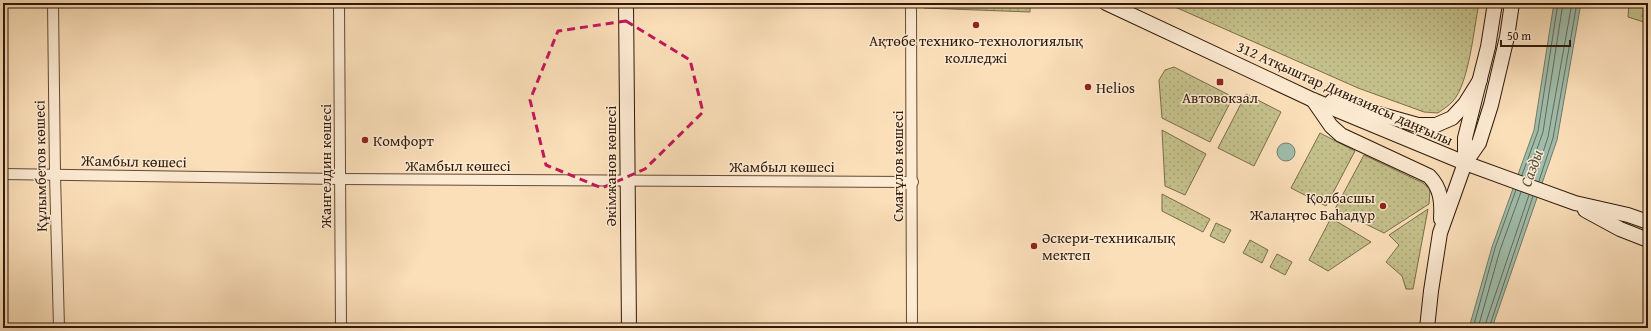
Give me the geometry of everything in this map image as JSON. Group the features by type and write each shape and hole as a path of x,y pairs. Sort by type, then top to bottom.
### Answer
{"main road":[{"name":"Әкімжанов көшесі","path":"626,3 629,328"},
{"name":"312 Атқыштар Дивизиясы даңғылы","path":"1106,3 1313,100 1465,164 1575,203 1628,215 1648,222"},
{"path":"1465,164 1465,138 1488,47 1495,3"},
{"path":"1440,233 1465,164 1479,143 1491,105 1507,37 1512,3"},
{"path":"1313,100 1332,101 1350,105 1418,125 1436,125 1452,118 1465,104 1480,80"},
{"path":"1313,100 1331,126 1341,135 1429,176 1435,182 1441,199 1440,233 1430,291 1427,328"},
{"name":"312 Атқыштар Дивизиясы даңғылы","path":"1575,203 1620,229 1648,240"}],"street":[{"name":"Құлымбетов көшесі","path":"54,3 55,175 59,328"},
{"name":"Жангелдин көшесі","path":"339,3 341,328"},
{"name":"Смағұлов көшесі","path":"911,3 912,328"},
{"name":"Жамбыл көшесі","path":"3,174 340,179 912,182"}],"highlighted area":[{"path":"626,21 690,60 703,112 645,169 602,188 546,165 530,100 558,31"}],"green space":[{"path":"924,3 1030,3 1030,12 924,8"},
{"path":"1166,3 1479,3 1467,69 1459,93 1448,106 1438,113 1424,112 1358,88"},
{"path":"1629,3 1648,3 1648,19 1644,22 1628,17"},
{"path":"1174,67 1233,97 1210,142 1162,118 1159,80 1165,70"},
{"path":"1246,94 1281,112 1254,166 1218,148"},
{"path":"1162,130 1206,154 1185,195 1165,186"},
{"path":"1320,133 1355,151 1326,206 1291,188"},
{"path":"1364,155 1423,183 1430,189 1429,204 1384,233 1335,209"},
{"path":"1162,194 1210,219 1203,232 1162,211"},
{"path":"1428,209 1413,289 1406,289 1402,276 1386,262 1399,245 1389,235"},
{"path":"1331,218 1371,242 1328,271 1309,260"},
{"path":"1216,223 1231,230 1224,243 1210,236"},
{"path":"1250,240 1268,250 1262,263 1243,253"},
{"path":"1277,254 1292,262 1285,275 1270,267"}],"water":[{"name":"Сазды","path":"1554,3 1581,3 1557,140 1492,328 1469,328 1492,247 1534,130"},
{"path":"1282,143 1290,143 1295,148 1293,159 1290,161 1282,161 1277,156 1277,148"}],"place":[{"name":"Ақтөбе технико-технологиялық колледжі","path":"976,25"},
{"name":"Автовокзал","path":"1220,82"},
{"name":"Helios","path":"1088,87"},
{"name":"Комфорт","path":"365,140"},
{"name":"Қолбасшы Жалаңтөс Баһадүр","path":"1383,206"},
{"name":"Әскери-техникалық мектеп","path":"1034,246"}]}
